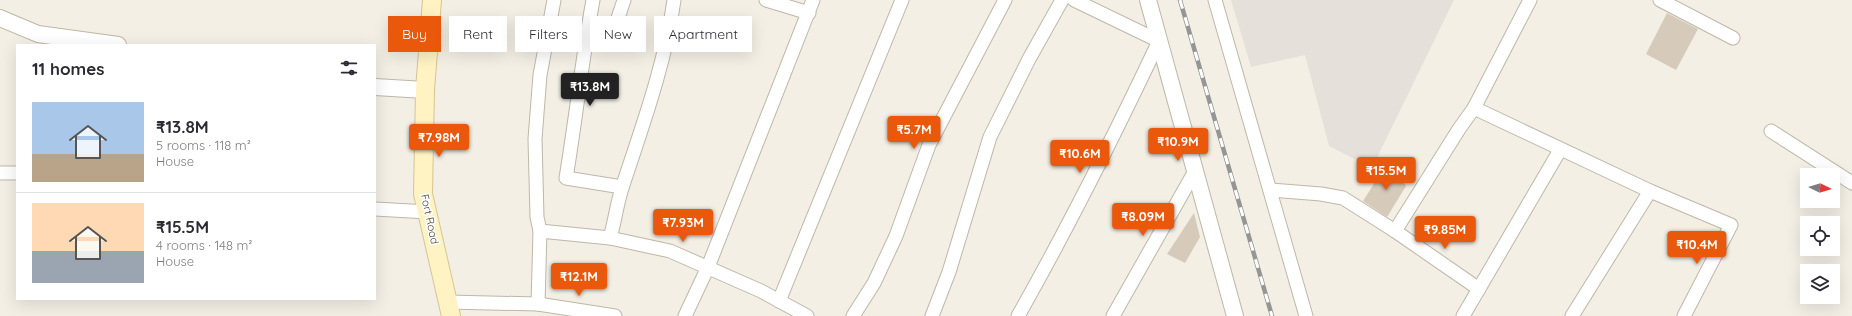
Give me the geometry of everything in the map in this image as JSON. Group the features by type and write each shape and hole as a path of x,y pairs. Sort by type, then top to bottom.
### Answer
{"main road":[{"name":"Fort Road","path":"432,0 425,90 423,194 450,309"}],"street":[{"path":"538,304 540,231 537,217 535,139 540,75 554,0"},
{"path":"593,0 585,42 575,126 566,178 622,187"},
{"path":"619,16 624,0"},
{"path":"610,238 622,187 649,109 670,28 674,0"},
{"path":"766,0 808,12"},
{"path":"685,316 708,267 813,0"},
{"path":"779,301 902,0"},
{"path":"853,316 874,283 896,236 929,145 1005,0"},
{"path":"932,316 949,272 990,137 1029,59 1062,0"},
{"path":"1074,0 1159,41"},
{"path":"1148,0 1235,316"},
{"path":"1215,0 1271,190 1306,316"},
{"path":"1395,231 1459,129 1474,108 1530,0"},
{"path":"1664,1 1733,38"},
{"path":"0,18 38,34 111,44"},
{"path":"1018,316 1053,254 1113,137 1159,41"},
{"path":"376,86 425,90"},
{"path":"1474,108 1560,150 1650,191 1732,225 1684,316"},
{"path":"1771,131 1852,183"},
{"path":"1463,316 1560,150"},
{"path":"1113,316 1195,171"},
{"path":"0,173 16,173"},
{"path":"1271,190 1321,194 1343,198 1395,231 1479,289"},
{"path":"1572,316 1650,191"},
{"path":"376,209 428,212"},
{"path":"540,231 610,238 670,251 708,267 807,316"},
{"path":"450,309 538,304 615,316"}],"shaded area":[{"path":"1231,0 1454,0 1372,168 1329,146 1305,55 1251,67"}],"building":[{"path":"1667,13 1698,29 1676,70 1646,54"},
{"path":"1388,162 1406,186 1387,217 1363,201"},
{"path":"1194,213 1200,237 1185,263 1167,254"}],"railway":[{"path":"1180,0 1272,316"}]}
